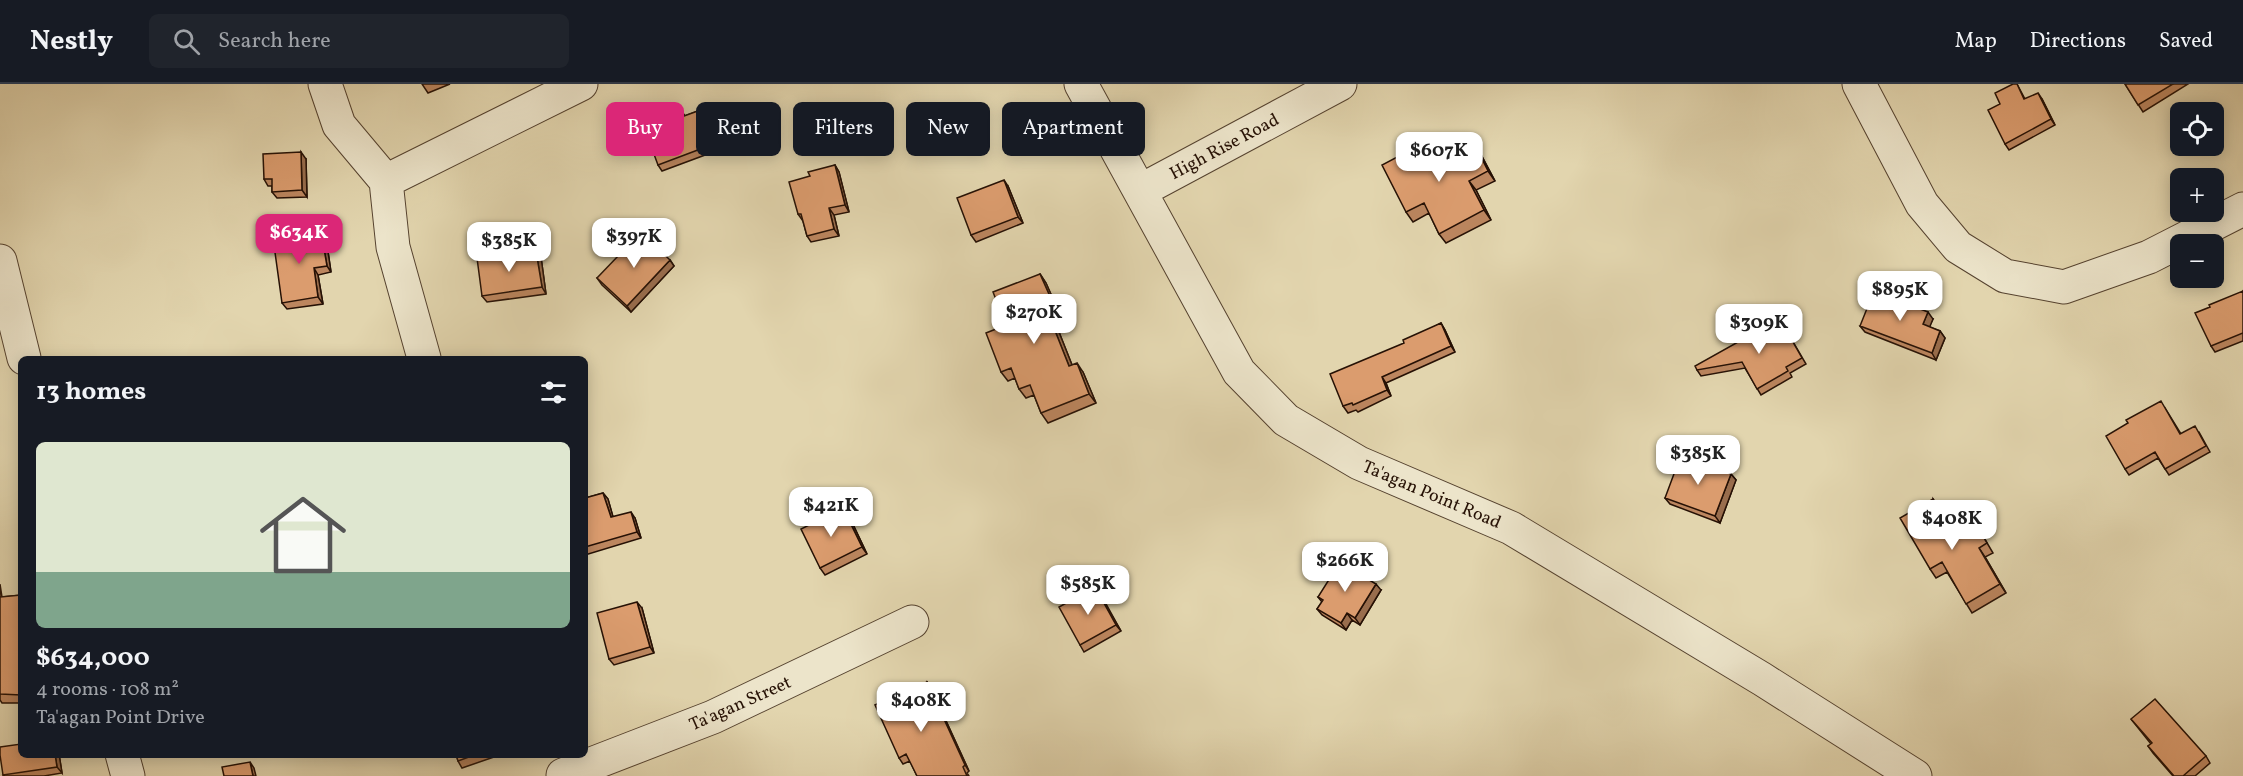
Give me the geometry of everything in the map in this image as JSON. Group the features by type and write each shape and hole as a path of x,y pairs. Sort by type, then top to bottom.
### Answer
{"street":[{"path":"325,84 339,125 386,181 393,247 423,356"},
{"path":"386,181 581,84"},
{"name":"Ta'agan Point Road","path":"1081,84 1239,372 1286,420 1359,463 1511,528 1762,679 1916,776"},
{"name":"High Rise Road","path":"1140,191 1340,84"},
{"path":"1859,84 1922,204 1958,248 2005,276 2064,286 2149,257 2243,209"},
{"path":"0,261 24,356"},
{"name":"Ta'agan Street","path":"561,769 713,717 912,622"},
{"path":"124,758 128,776"}],"building":[{"path":"2017,84 2024,99 2038,93 2051,119 2005,144 1988,110 2000,104 1995,93"},
{"path":"2125,84 2173,84 2138,105"},
{"path":"696,112 696,151 684,155 684,116"},
{"path":"1471,137 1488,171 1469,181 1484,210 1439,234 1424,203 1406,212 1382,165 1418,146 1426,161"},
{"path":"301,152 302,190 272,192 272,179 264,179 263,154"},
{"path":"655,156 682,156 658,165"},
{"path":"835,165 845,205 829,208 834,229 807,236 789,182 810,176 808,172"},
{"path":"1004,180 1018,217 971,235 957,198"},
{"path":"321,231 327,266 314,268 318,297 282,303 273,238"},
{"path":"641,232 670,260 627,306 597,278"},
{"path":"536,251 542,287 482,296 477,258"},
{"path":"1040,274 1056,310 1048,313 1069,366 1077,363 1089,394 1041,413 1030,385 1019,389 1011,368 1001,372 986,333 1006,325 993,292"},
{"path":"1874,291 1928,312 1923,324 1940,331 1932,353 1860,326"},
{"path":"2243,291 2243,333 2211,346 2195,313"},
{"path":"1441,323 1451,346 1382,377 1387,390 1353,405 1352,403 1343,406 1330,374 1404,343 1403,340"},
{"path":"1782,323 1802,358 1786,367 1788,371 1757,389 1742,362 1697,370 1695,366 1763,328 1766,332"},
{"path":"2161,401 2180,434 2195,426 2206,446 2165,469 2155,452 2125,469 2106,436 2128,423 2126,420"},
{"path":"1681,455 1731,474 1715,516 1665,498"},
{"path":"603,493 611,517 631,512 637,532 588,546 588,497"},
{"path":"1933,499 1954,536 1976,524 1987,543 1979,548 2000,584 1966,604 1942,562 1930,569 1900,518"},
{"path":"843,508 862,547 820,568 801,529"},
{"path":"1340,562 1376,584 1355,618 1347,613 1341,623 1317,609 1323,600 1318,597"},
{"path":"1095,587 1116,625 1080,645 1059,607"},
{"path":"18,595 18,695 0,694 0,597"},
{"path":"637,602 650,647 609,659 597,613"},
{"path":"927,682 965,765 963,767 967,776 917,776 906,754 899,758 875,705"},
{"path":"2155,699 2206,756 2183,776 2174,776 2148,746 2152,743 2131,719"},
{"path":"18,744 18,758 56,758 57,767 3,775 0,747"},
{"path":"250,762 253,776 224,776 222,767"}]}
